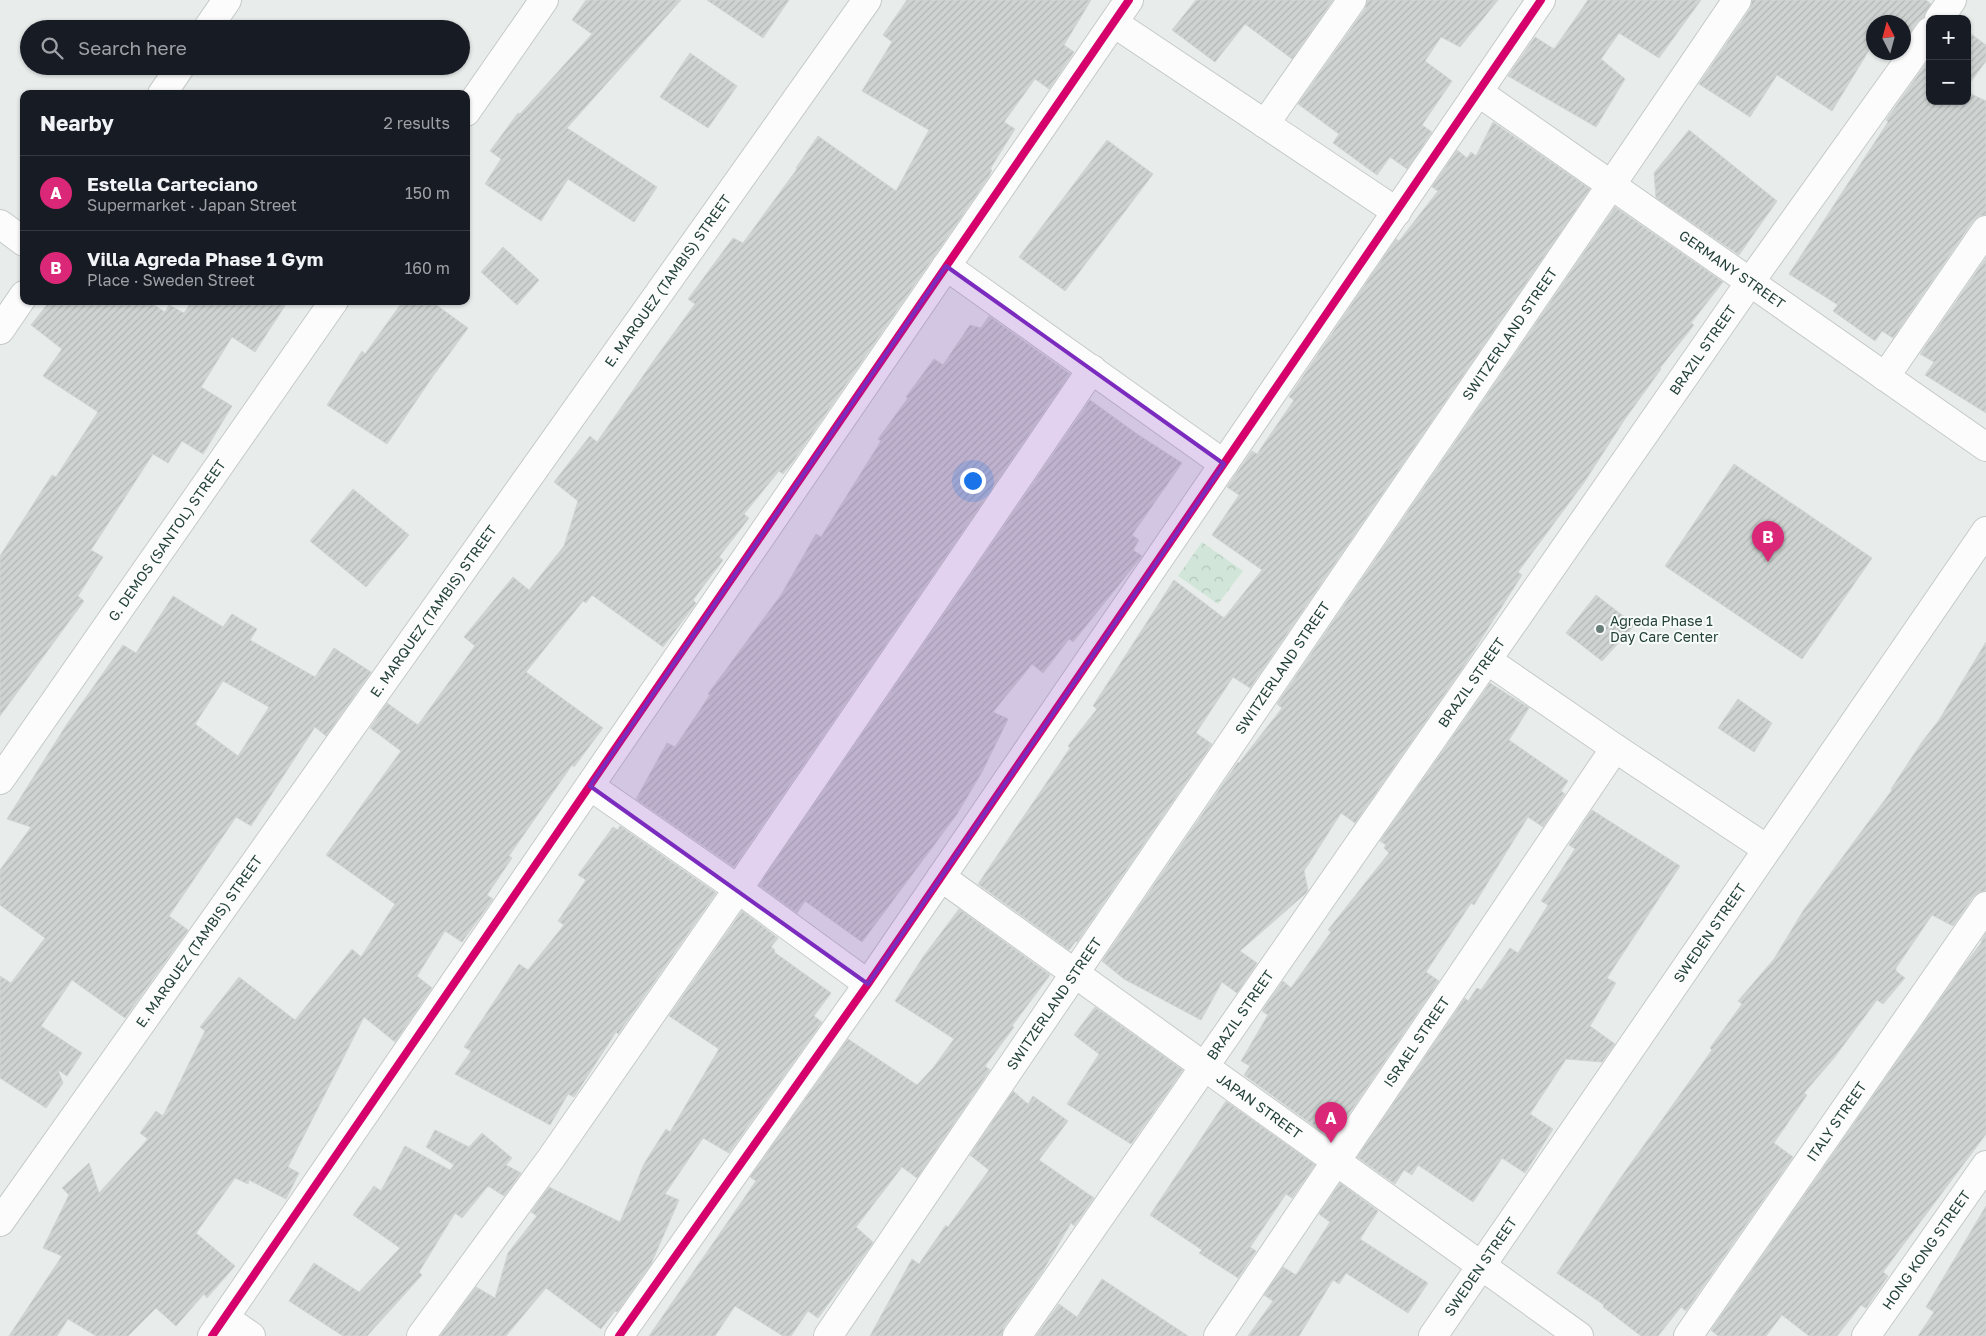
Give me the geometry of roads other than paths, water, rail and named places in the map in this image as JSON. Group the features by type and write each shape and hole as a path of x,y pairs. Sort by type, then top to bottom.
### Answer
{"street":[{"path":"213,20 227,0"},
{"path":"470,106 544,0"},
{"name":"E. MARQUEZ (TAMBIS) STREET","path":"0,1222 867,0"},
{"path":"251,1336 219,1327 1129,0"},
{"path":"1265,124 1352,0"},
{"path":"619,1336 868,984 1540,0"},
{"name":"SWITZERLAND STREET","path":"828,1336 1737,0"},
{"path":"1942,15 1952,0"},
{"path":"1114,23 1397,212"},
{"name":"BRAZIL STREET","path":"1017,1336 1750,282 1926,37"},
{"path":"165,90 175,75"},
{"name":"GERMANY STREET","path":"1478,92 1986,447"},
{"path":"0,224 20,239"},
{"path":"1885,377 1986,230"},
{"path":"946,266 1224,464"},
{"path":"0,330 20,301"},
{"name":"G. DEMOS (SANTOL) STREET","path":"0,780 331,305"},
{"path":"421,1336 552,1157 738,889 1092,369"},
{"name":"SWEDEN STREET","path":"1433,1336 1986,531"},
{"path":"1487,660 1614,748 1767,849"},
{"name":"ISRAEL STREET","path":"1218,1336 1614,748"},
{"path":"590,786 738,889 868,984"},
{"name":"JAPAN STREET","path":"941,877 1579,1336"},
{"name":"ITALY STREET","path":"1688,1336 1986,906"},
{"name":"HONG KONG STREET","path":"1866,1336 1986,1165"}],"place":[{"name":"Villa Agreda Phase 1 Gym","path":"1768,562"},
{"name":"Agreda Phase 1 Day Care Center","path":"1600,629"},
{"name":"Estella Carteciano","path":"1331,1143"}]}
